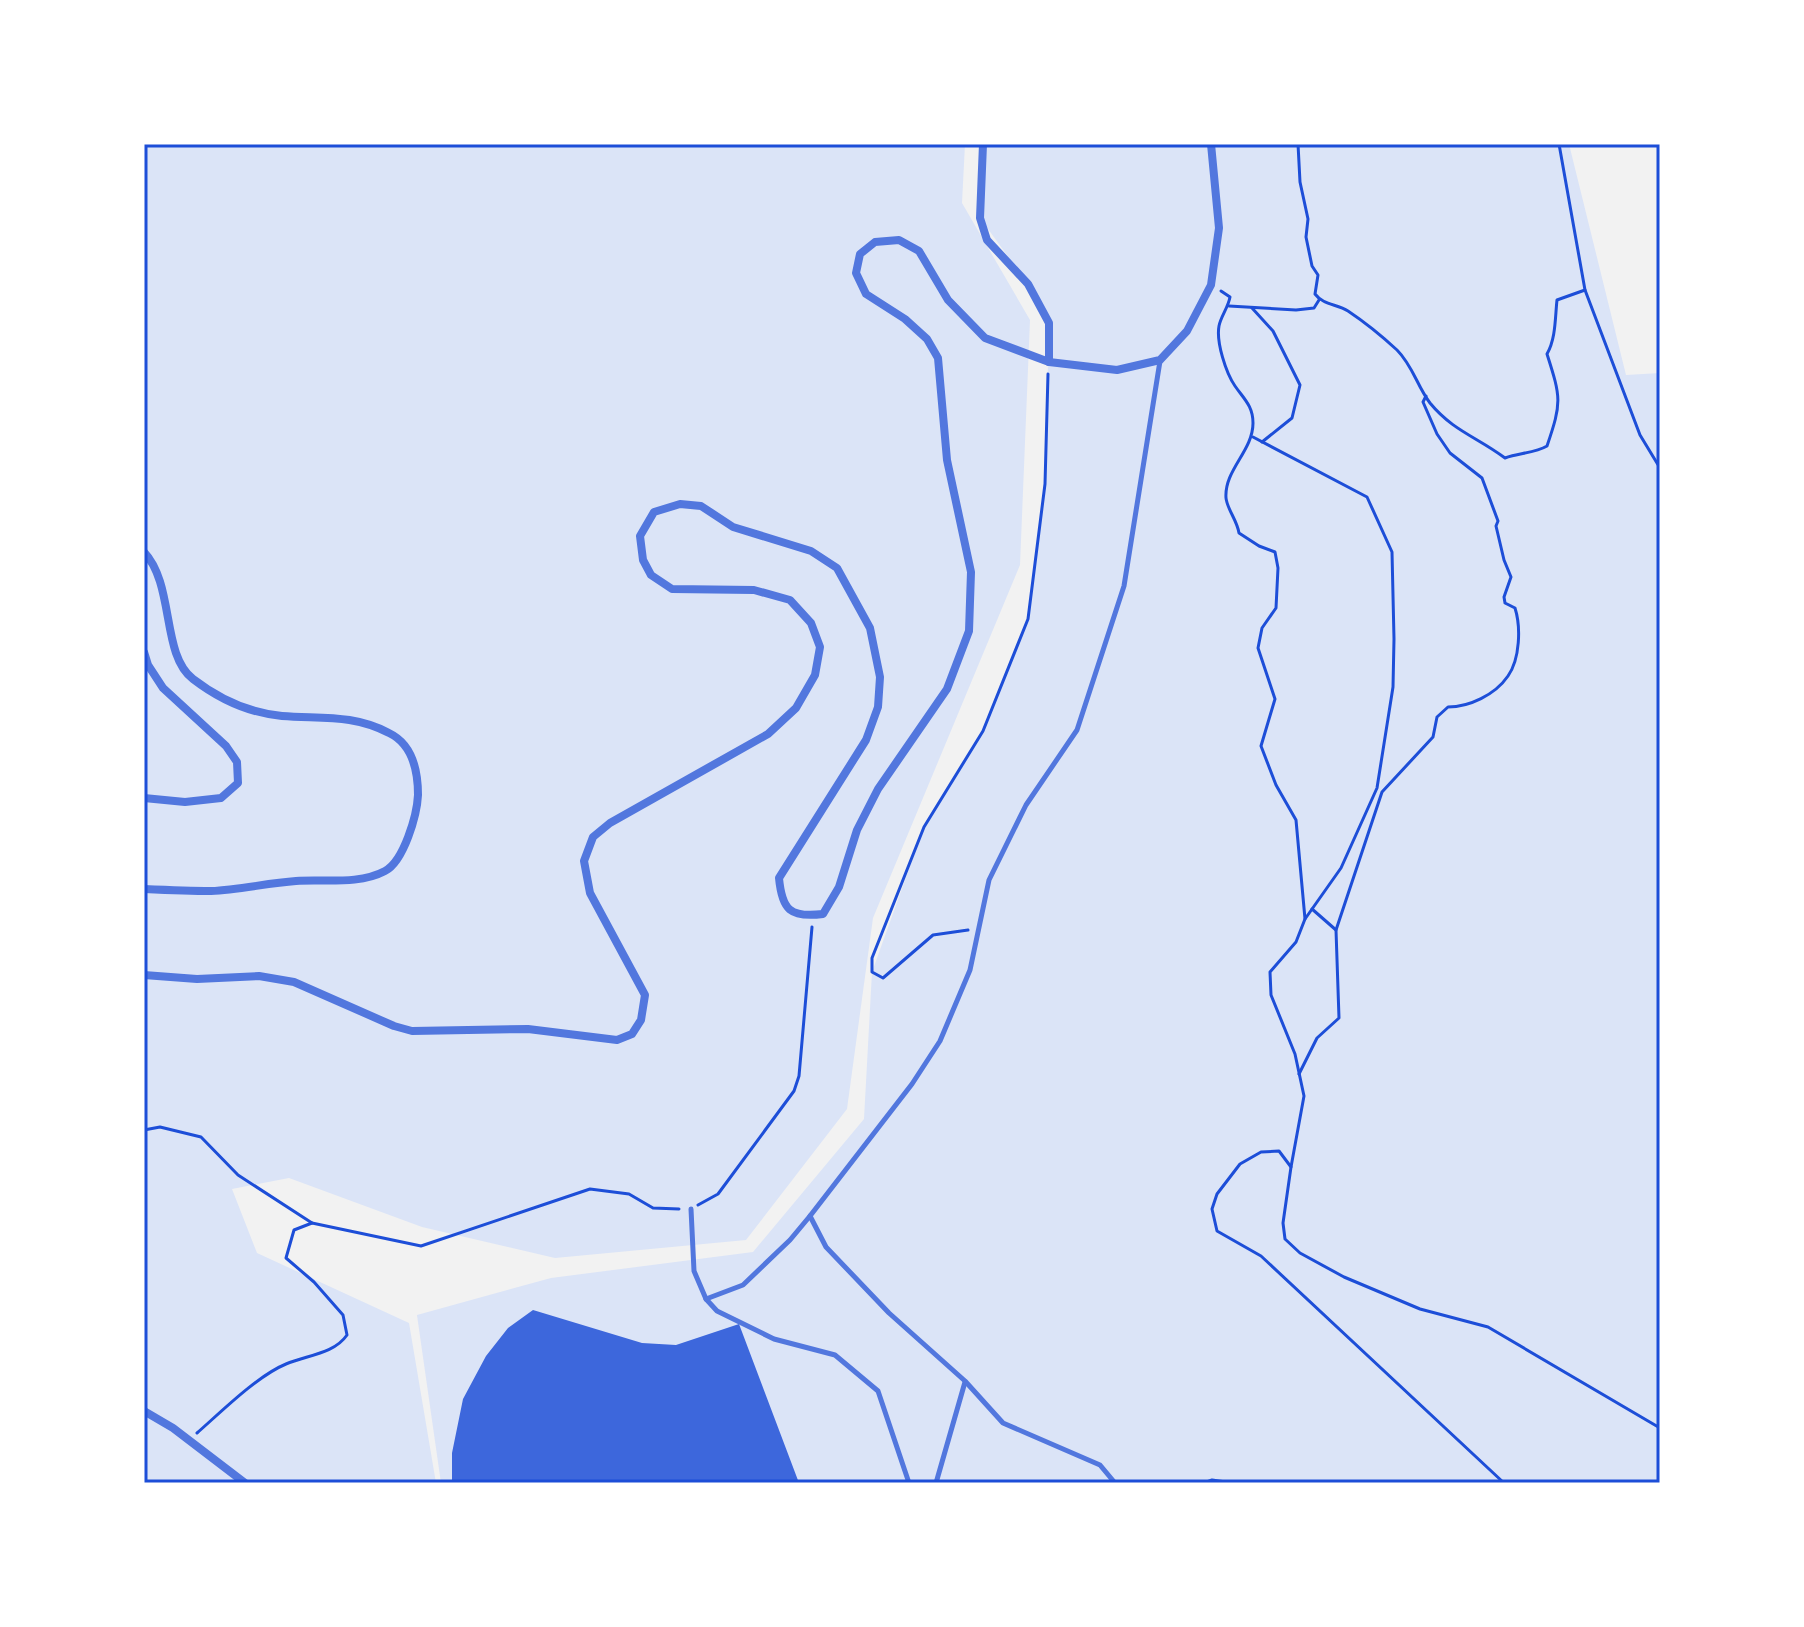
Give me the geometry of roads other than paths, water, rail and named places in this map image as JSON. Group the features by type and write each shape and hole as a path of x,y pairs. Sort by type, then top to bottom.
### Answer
{"street":[{"path":"983,144 980,218 987,240 1028,284 1049,323 1049,362"},
{"path":"144,975 197,979 259,976 294,982 412,1031 528,1029 617,1040 632,1034 641,1020 645,995 590,893 584,861 593,837 610,823 768,734 796,708 815,675 820,647 811,623 790,600 754,590 672,589 651,575 643,560 640,536 654,512 680,504 701,506 733,527 811,551 837,568 870,628 880,677 878,707 866,740 779,878 781,899 791,912 823,914 839,887 857,830 878,789 947,689 969,631 971,572 947,460 938,358 927,339 905,319 866,294 856,273 860,254 875,242 899,240 919,251 948,300 985,338 1049,362 1117,370 1160,360 1187,331 1211,285 1219,228 1211,144"},
{"path":"144,552 152,560 163,587 179,660 190,677 249,710 281,716 348,718 392,734 413,755 418,788 417,810 408,839 388,870 363,878 294,881 212,891 144,889"},
{"path":"144,652 148,665 163,688 226,746 237,762 238,783 221,798 185,802 144,798"},
{"path":"144,1411 189,1440 245,1483"}],"lane":[{"path":"706,1299 743,1285 790,1240 912,1084 940,1041 970,970 989,880 1026,805 1077,730 1124,586 1160,360"},
{"path":"691,1209 694,1271 706,1299 717,1311 774,1339 835,1355 878,1391 909,1483"},
{"path":"810,1216 826,1247 889,1313 965,1381 1003,1423 1100,1465 1115,1483"},
{"path":"936,1483 965,1381"}]}
